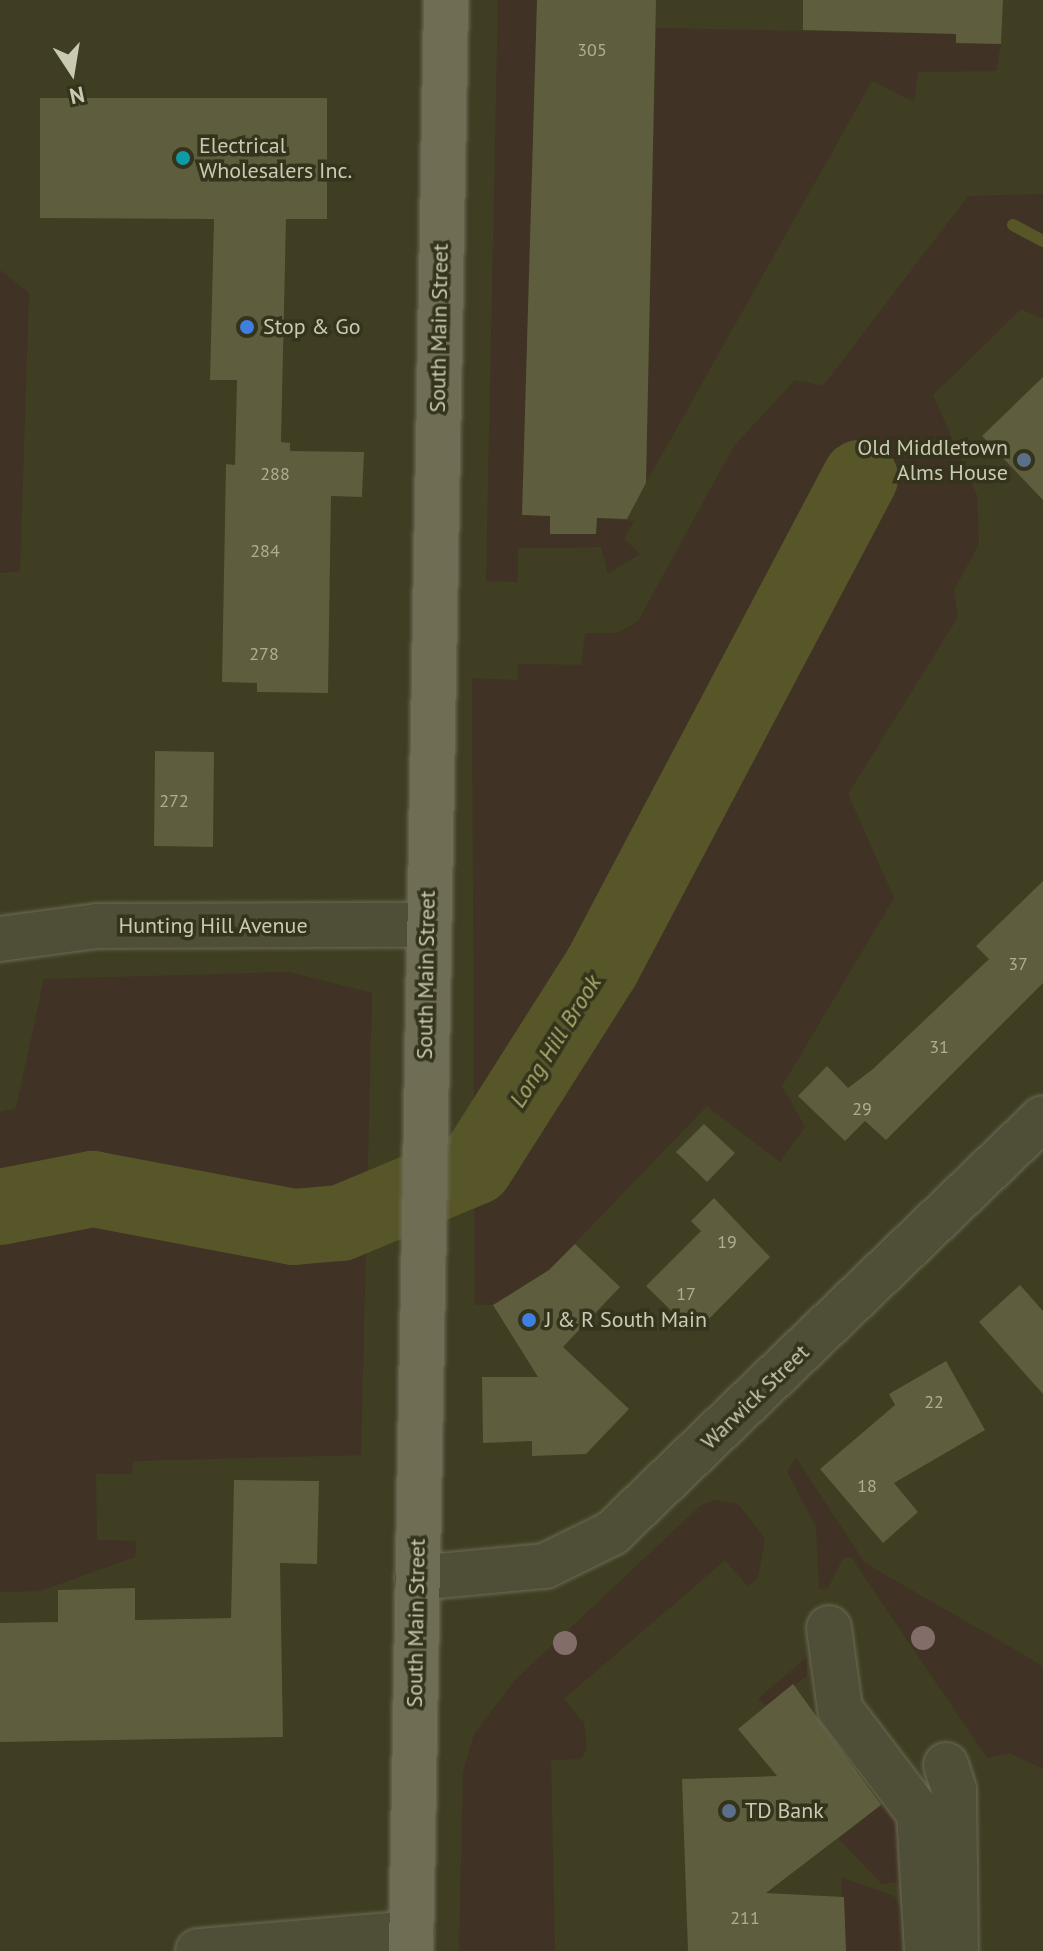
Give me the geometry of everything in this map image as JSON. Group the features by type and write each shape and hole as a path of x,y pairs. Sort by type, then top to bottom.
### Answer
{"main road":[{"name":"South Main Street","path":"411,1942 419,1360 446,0"}],"street":[{"name":"Hunting Hill Avenue","path":"0,939 97,926 427,925"},
{"name":"Warwick Street","path":"417,1578 545,1566 612,1533 1043,1118"},
{"path":"829,1628 840,1709 919,1813 927,1951"},
{"path":"946,1765 954,1790 956,1951"},
{"path":"198,1951 411,1942"}],"shaded area":[{"path":"498,0 537,0 522,515 550,516 550,534 596,534 597,518 634,521 624,539 640,554 608,574 601,547 518,548 518,582 486,581"},
{"path":"656,28 956,34 956,43 1001,44 996,71 918,72 914,102 872,81 646,483"},
{"path":"1043,194 1043,319 1021,309 933,395 977,495 979,544 954,590 958,617 848,794 894,898 782,1086 805,1127 780,1162 707,1106 549,1270 493,1305 475,1305 472,678 517,680 518,664 581,665 585,633 617,633 638,621 734,446 795,380 823,386 968,196"},
{"path":"0,270 29,293 20,571 0,573"},
{"path":"289,972 372,993 361,1455 133,1461 132,1474 96,1474 97,1540 136,1541 135,1557 40,1591 0,1592 0,1112 16,1108 44,979"},
{"path":"796,1458 865,1563 1043,1666 1043,1769 1010,1753 987,1758 851,1557 843,1558 828,1588 819,1589 816,1527 787,1471"},
{"path":"715,1500 738,1504 765,1538 758,1578 747,1586 725,1560 564,1699 584,1723 587,1750 580,1759 551,1760 555,1951 459,1951 463,1772 474,1734 515,1680 700,1506"},
{"path":"807,1657 807,1676 765,1706 758,1699"},
{"path":"888,1799 899,1813 909,1881 882,1884 839,1839"},
{"path":"841,1877 894,1896 902,1910 902,1951 846,1951"}],"building":[{"path":"537,0 656,0 646,483 627,519 597,518 596,534 550,534 550,516 522,515"},
{"path":"803,0 1003,0 1001,44 956,43 956,34 803,30"},
{"path":"40,98 327,98 327,219 286,219 281,442 290,443 290,451 364,452 362,497 331,496 328,693 257,692 257,683 222,682 226,464 235,465 237,380 210,380 214,219 40,218"},
{"name":"Old Middletown Alms House","path":"1043,377 1043,500 982,436"},
{"path":"155,751 214,752 213,847 154,846"},
{"path":"1043,881 1043,983 886,1140 865,1121 845,1141 798,1096 827,1066 848,1088 873,1069 989,959 976,946"},
{"path":"704,1124 735,1153 707,1182 676,1152"},
{"path":"714,1198 770,1257 703,1325 696,1317 687,1326 646,1286 701,1231 691,1221"},
{"path":"575,1244 620,1287 563,1347 629,1409 586,1454 532,1456 532,1441 483,1443 482,1377 538,1377 493,1305 549,1270"},
{"path":"1020,1285 1043,1311 1043,1394 979,1322"},
{"path":"946,1361 985,1430 894,1483 918,1512 883,1543 820,1469 895,1405 889,1394"},
{"path":"234,1480 319,1481 317,1564 280,1563 283,1737 0,1742 0,1623 58,1622 58,1590 135,1588 135,1620 231,1618"},
{"path":"793,1684 881,1805 766,1893 844,1897 846,1951 688,1951 682,1779 777,1776 738,1729"}],"waterway":[{"path":"1013,225 1043,241"},
{"name":"Long Hill Brook","path":"0,1207 93,1189 294,1227 341,1223 475,1167 603,965 860,478"}],"place":[{"name":"Electrical Wholesalers Inc.","path":"183,158"},
{"name":"Stop & Go","path":"247,327"},
{"name":"Old Middletown Alms House","path":"1024,460"},
{"name":"J & R South Main","path":"529,1320"},
{"name":"TD Bank","path":"729,1811"}]}
